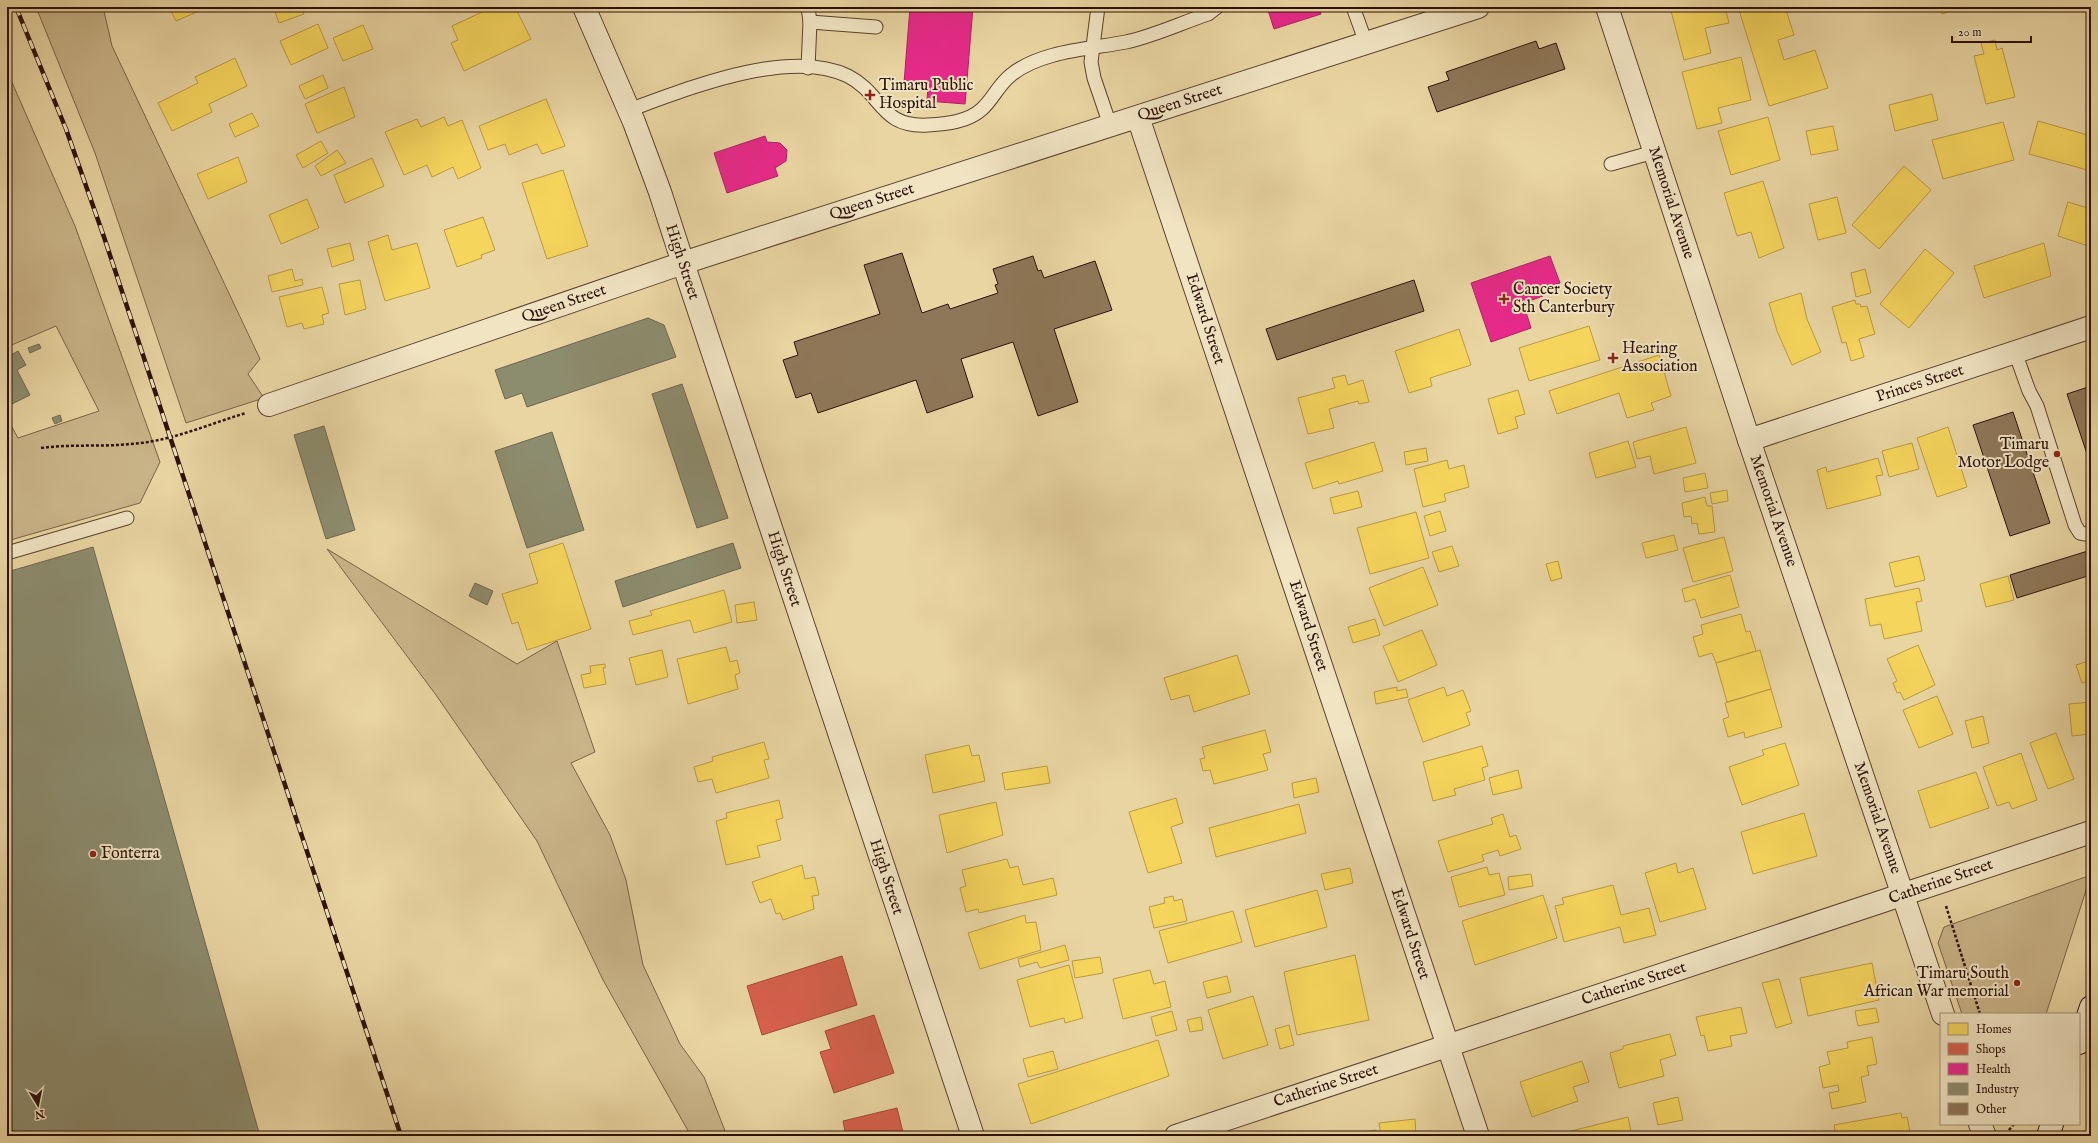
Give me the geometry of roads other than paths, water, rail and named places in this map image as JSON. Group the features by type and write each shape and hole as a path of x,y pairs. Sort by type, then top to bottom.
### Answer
{"street":[{"name":"High Street","path":"584,7 629,110 660,192 682,263 973,1136"},
{"name":"Queen Street","path":"269,405 682,263 1478,7"},
{"name":"Memorial Avenue","path":"1607,7 1749,440 1943,1013"},
{"name":"Edward Street","path":"1138,116 1478,1136"},
{"name":"Princes Street","path":"1749,440 2091,327"},
{"name":"Catherine Street","path":"1176,1136 2091,832"},
{"path":"2080,1040 2091,1007"},
{"path":"1980,1125 1985,1136"},
{"path":"2048,1136 2052,1125"}],"lane":[{"path":"808,7 810,22 808,68"},
{"path":"1098,7 1091,62 1094,78 1110,126"},
{"path":"629,110 703,84 757,70 808,68 824,69 848,76 867,89 890,117 900,122 926,126 952,123 971,117 982,109 1011,74 1036,61 1092,47 1127,41 1208,14 1217,7"},
{"path":"1353,7 1366,43"},
{"path":"810,22 876,27"},
{"path":"1611,164 1654,152"},
{"path":"2015,352 2029,392 2037,406 2075,525 2080,533 2091,534"},
{"path":"7,553 127,518"}],"railway":[{"path":"16,7 66,129 104,237 401,1136"}],"place":[{"name":"Timaru Public Hospital","path":"870,95"},
{"name":"Cancer Society Sth Canterbury","path":"1504,299"},
{"name":"Hearing Association","path":"1613,358"},
{"name":"Timaru Motor Lodge","path":"2057,454"},
{"name":"Fonterra","path":"93,854"},
{"name":"Timaru South African War memorial","path":"2017,983"}]}
